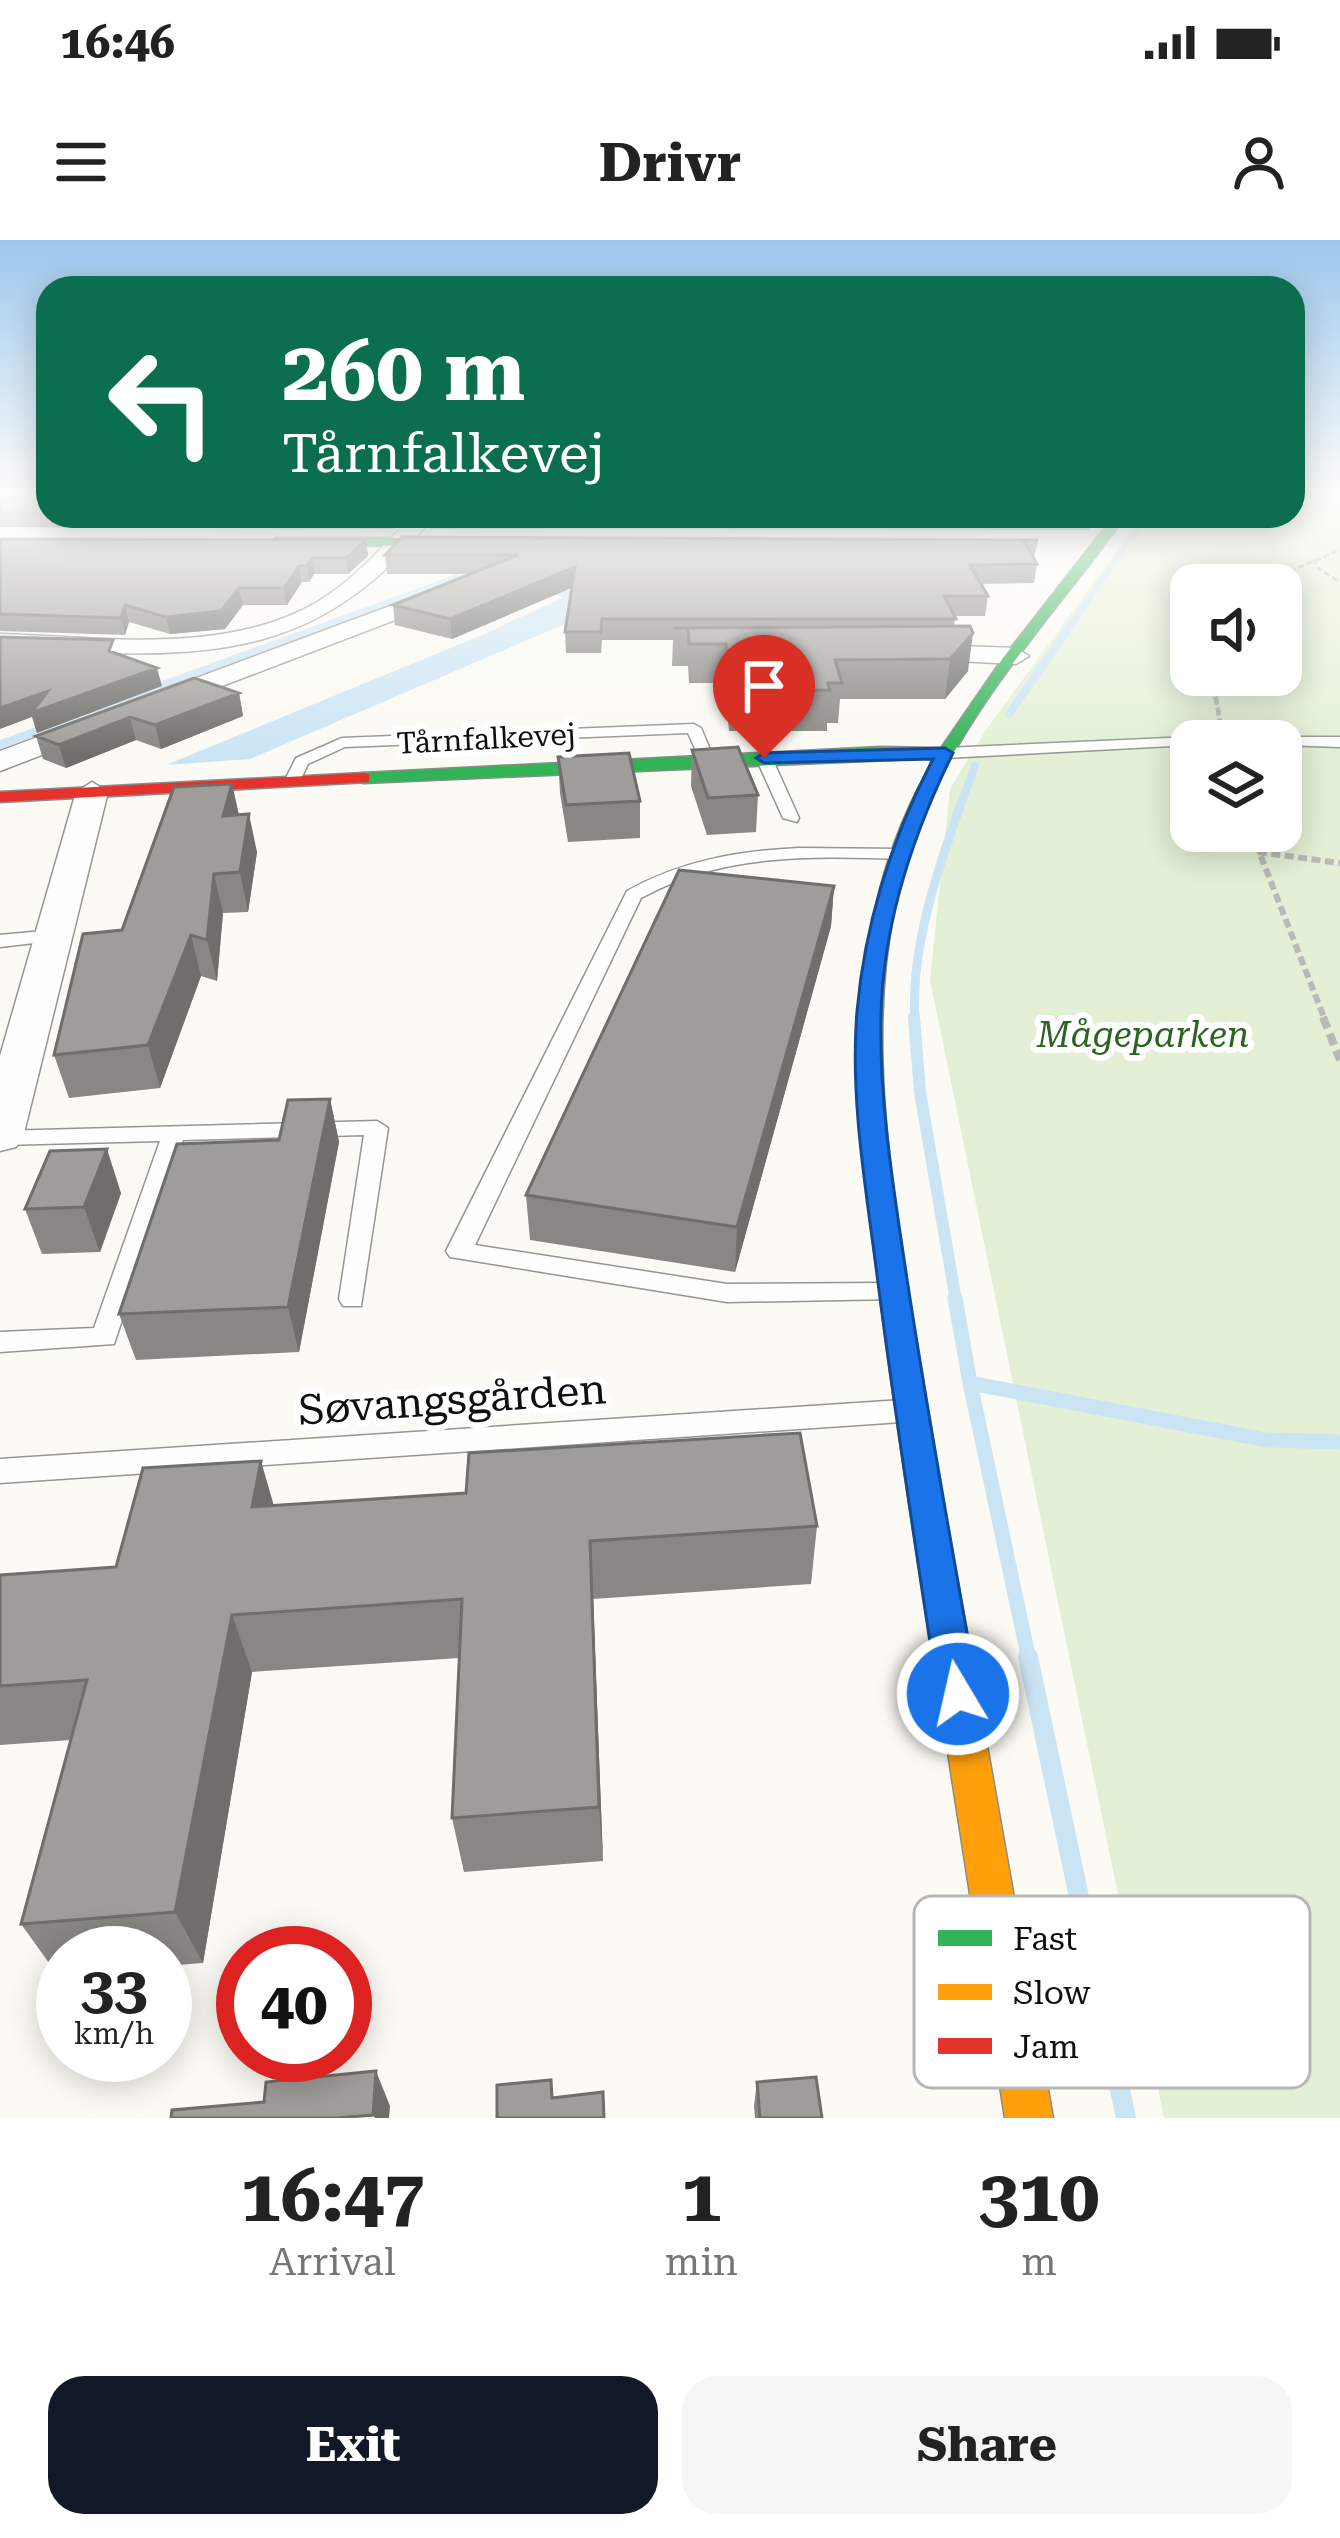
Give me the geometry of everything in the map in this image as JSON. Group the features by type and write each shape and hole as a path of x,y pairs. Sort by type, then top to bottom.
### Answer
{"street":[{"path":"0,642 176,641 259,633 321,610 354,582"},
{"path":"992,1896 910,1411 872,1132 869,1012 883,913 911,819 945,753 1071,582"},
{"path":"0,762 433,597"},
{"path":"871,652 1016,656"},
{"name":"Tårnfalkevej","path":"0,797 945,753"},
{"path":"0,1134 12,1048 53,936 92,792"},
{"path":"1024,2088 1029,2118"}],"lane":[{"path":"1302,741 1340,742"},
{"name":"Tårnfalkevej","path":"945,753 1170,742"},
{"path":"764,758 791,818"},
{"path":"894,1292 727,1292 459,1251 633,895 674,874 728,861 844,852 901,854"},
{"path":"0,941 53,936"},
{"path":"0,1134 172,1136 377,1128 352,1299"},
{"path":"0,1342 104,1337 172,1136"},
{"name":"Søvangsgården","path":"0,1471 910,1411"}],"path":[{"path":"1340,863 1258,852 1340,1060"}],"green space":[{"name":"Mågeparken","path":"1094,582 1170,582 1170,696 1302,696 1302,582 1340,582 1340,2118 1164,2118 1158,2088 1310,2088 1310,1896 1118,1896 930,980 950,789 986,730"}],"water":[{"path":"436,582 457,582 0,749 0,740"},
{"path":"502,582 537,582 579,591 595,611 250,759 166,765 482,635 564,597"}],"building":[{"path":"0,582 288,582 284,588 239,588 221,611 166,617 125,605 121,618 0,614"},
{"path":"451,582 540,582 450,619 393,605"},
{"path":"573,582 980,582 988,596 944,596 956,619 602,619 601,632 565,632"},
{"path":"970,626 973,633 950,659 835,660 842,683 828,683 830,690 730,691 726,644 689,644 688,628 673,628"},
{"path":"0,637 113,640 109,651 157,668 31,713 48,691 0,708"},
{"path":"194,678 239,693 155,725 130,717 59,745 36,736"},
{"path":"738,747 758,795 708,798 692,750"},
{"path":"629,753 640,801 566,805 558,757"},
{"path":"232,784 223,816 249,814 240,872 214,874 207,940 191,935 148,1045 54,1055 83,934 122,930 174,787"},
{"path":"679,870 834,886 737,1227 526,1195"},
{"path":"330,1099 288,1307 119,1314 177,1144 279,1140 288,1100"},
{"path":"107,1149 84,1207 25,1209 50,1151"},
{"path":"800,1433 817,1526 590,1541 599,1807 452,1818 462,1599 232,1615 175,1912 21,1924 87,1680 0,1686 0,1575 116,1567 143,1468 261,1461 252,1507 466,1493 469,1453"},
{"path":"372,2071 376,2071 373,2115 171,2118 172,2110 264,2102 266,2082 372,2082"},
{"path":"816,2077 822,2118 760,2118 757,2082"},
{"path":"551,2080 552,2098 603,2092 604,2118 497,2118 497,2085"}],"waterway":[{"path":"1068,629 1101,582"},
{"path":"1009,714 1070,626"},
{"path":"962,801 975,766"},
{"path":"915,1020 922,936 962,801"},
{"path":"914,1017 920,1092 956,1301"},
{"path":"955,1298 970,1383"},
{"path":"970,1383 1267,1440 1340,1442"},
{"path":"970,1383 1029,1660"},
{"path":"1028,1657 1079,1896"},
{"path":"1120,2088 1126,2118"}],"traffic: fast":[{"path":"950,1644 878,1172 872,1112 871,991 892,873 913,816 955,738 1070,582"},
{"path":"363,778 880,752 945,753"}],"traffic: slow":[{"path":"950,1644 992,1896"},
{"path":"1024,2088 1029,2118"}],"traffic: jam":[{"path":"0,797 363,778"}],"route":[{"path":"764,758 945,753 911,819 883,913 869,1012 872,1132 910,1411 958,1694"}]}
